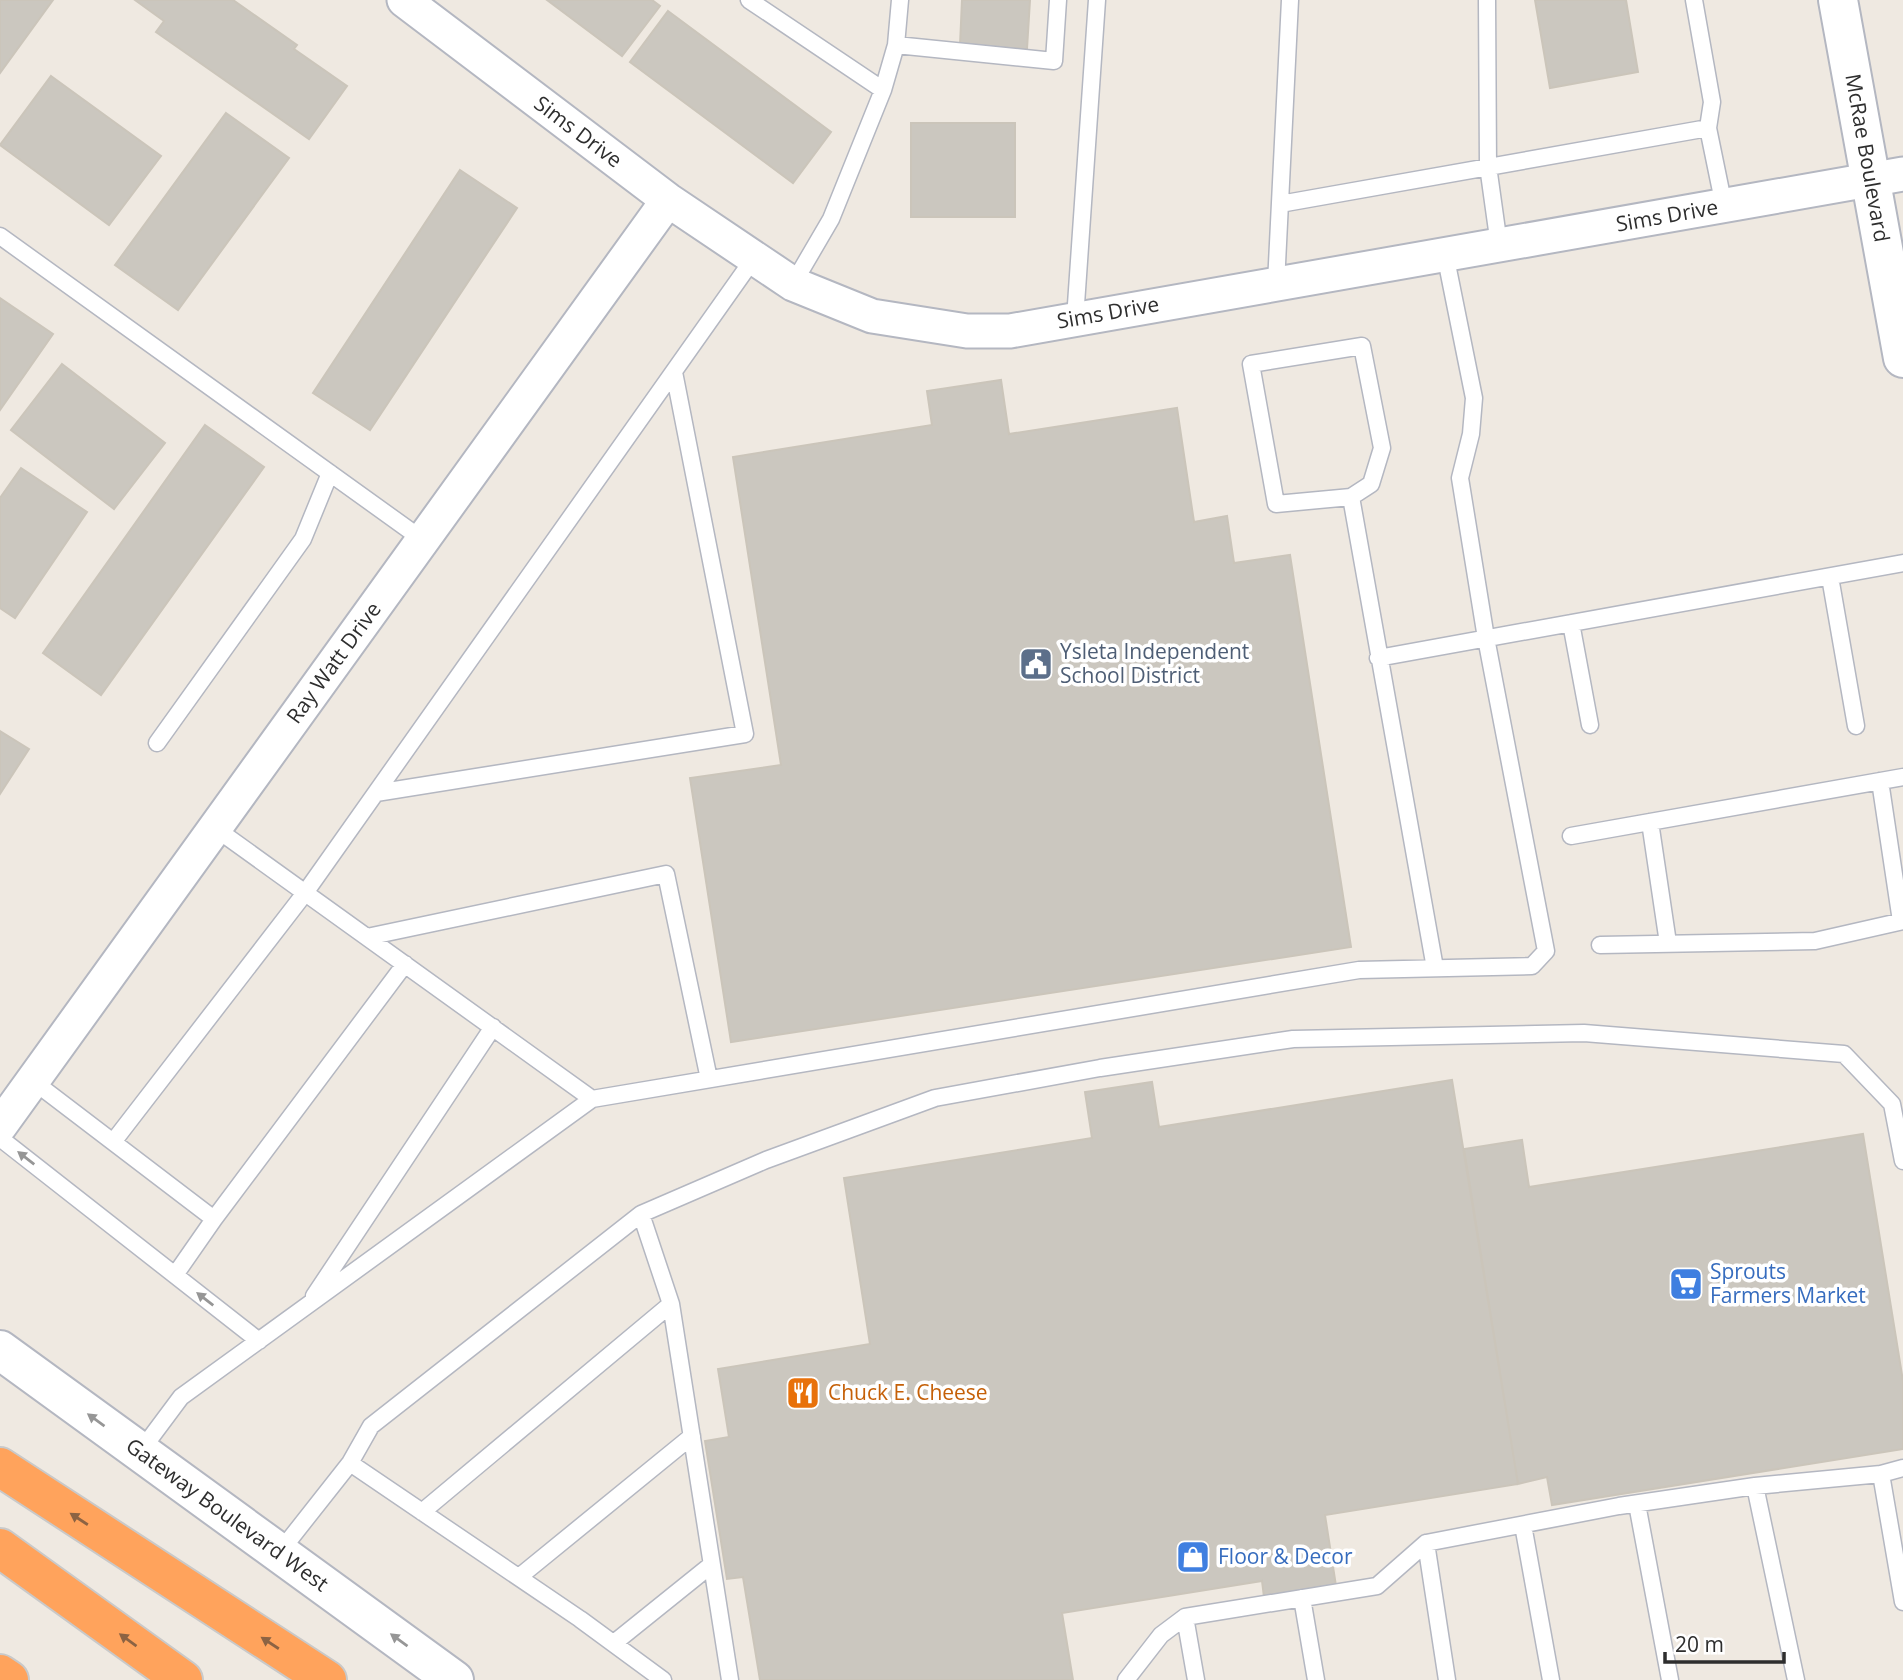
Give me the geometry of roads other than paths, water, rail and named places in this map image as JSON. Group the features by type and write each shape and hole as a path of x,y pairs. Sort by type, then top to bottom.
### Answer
{"highway":[{"path":"0,1467 327,1680"},
{"path":"0,1548 183,1680"},
{"path":"0,1674 9,1680"}],"main road":[{"name":"McRae Boulevard","path":"1838,0 1887,177 1903,358"},
{"name":"Gateway Boulevard West","path":"0,1350 454,1680"}],"street":[{"name":"Sims Drive","path":"404,0 668,200 793,284 872,316 925,326 967,331 1010,331 1887,177"},
{"name":"Ray Watt Drive","path":"0,1126 668,200"}],"lane":[{"path":"750,0 883,90"},
{"path":"793,284 831,219 883,90 896,45 900,0"},
{"path":"896,45 1055,61 1058,0"},
{"path":"1075,319 1097,0"},
{"path":"1276,284 1290,0"},
{"path":"1487,0 1488,166 1499,245"},
{"path":"1694,0 1713,102 1708,128 1724,205"},
{"path":"1280,204 1708,128"},
{"path":"0,236 423,540"},
{"path":"140,1452 181,1397 592,1099 1359,970 1532,966 1546,951 1486,638 1460,478 1471,435 1475,398 1445,254"},
{"path":"113,1142 306,893 754,258"},
{"path":"1362,346 1382,448 1371,484 1351,497 1276,504 1251,364 1362,346"},
{"path":"376,793 745,733 674,372"},
{"path":"157,743 303,539 330,473"},
{"path":"1351,497 1435,968"},
{"path":"1378,658 1903,563"},
{"path":"1830,577 1856,726"},
{"path":"1571,623 1590,725"},
{"path":"1571,836 1903,777"},
{"path":"1600,945 1815,941 1902,921 1880,781"},
{"path":"1650,821 1668,943"},
{"path":"215,828 592,1099"},
{"path":"366,937 666,874 709,1079"},
{"path":"175,1275 405,964"},
{"path":"308,1305 493,1027"},
{"path":"279,1553 349,1463 371,1426 641,1214 766,1160 935,1098 1100,1068 1293,1039 1584,1033 1844,1054 1892,1104 1903,1161"},
{"path":"33,1081 214,1219"},
{"path":"0,1138 258,1341"},
{"path":"641,1214 671,1304 730,1680"},
{"path":"422,1512 671,1304"},
{"path":"519,1577 692,1436"},
{"path":"349,1463 519,1577 663,1680"},
{"path":"1126,1680 1161,1635 1185,1617 1377,1586 1426,1543 1637,1504 1755,1486 1881,1474 1903,1468"},
{"path":"1881,1474 1903,1602"},
{"path":"1755,1486 1796,1680"},
{"path":"1637,1504 1670,1680"},
{"path":"1523,1525 1551,1680"},
{"path":"1426,1543 1447,1680"},
{"path":"614,1643 711,1565"},
{"path":"1301,1598 1316,1680"},
{"path":"1185,1617 1196,1680"}],"place":[{"name":"Ysleta Independent School District","path":"1036,664"},
{"name":"Sprouts Farmers Market","path":"1686,1284"},
{"name":"Chuck E. Cheese","path":"803,1393"},
{"name":"Floor & Decor","path":"1193,1557"}]}
